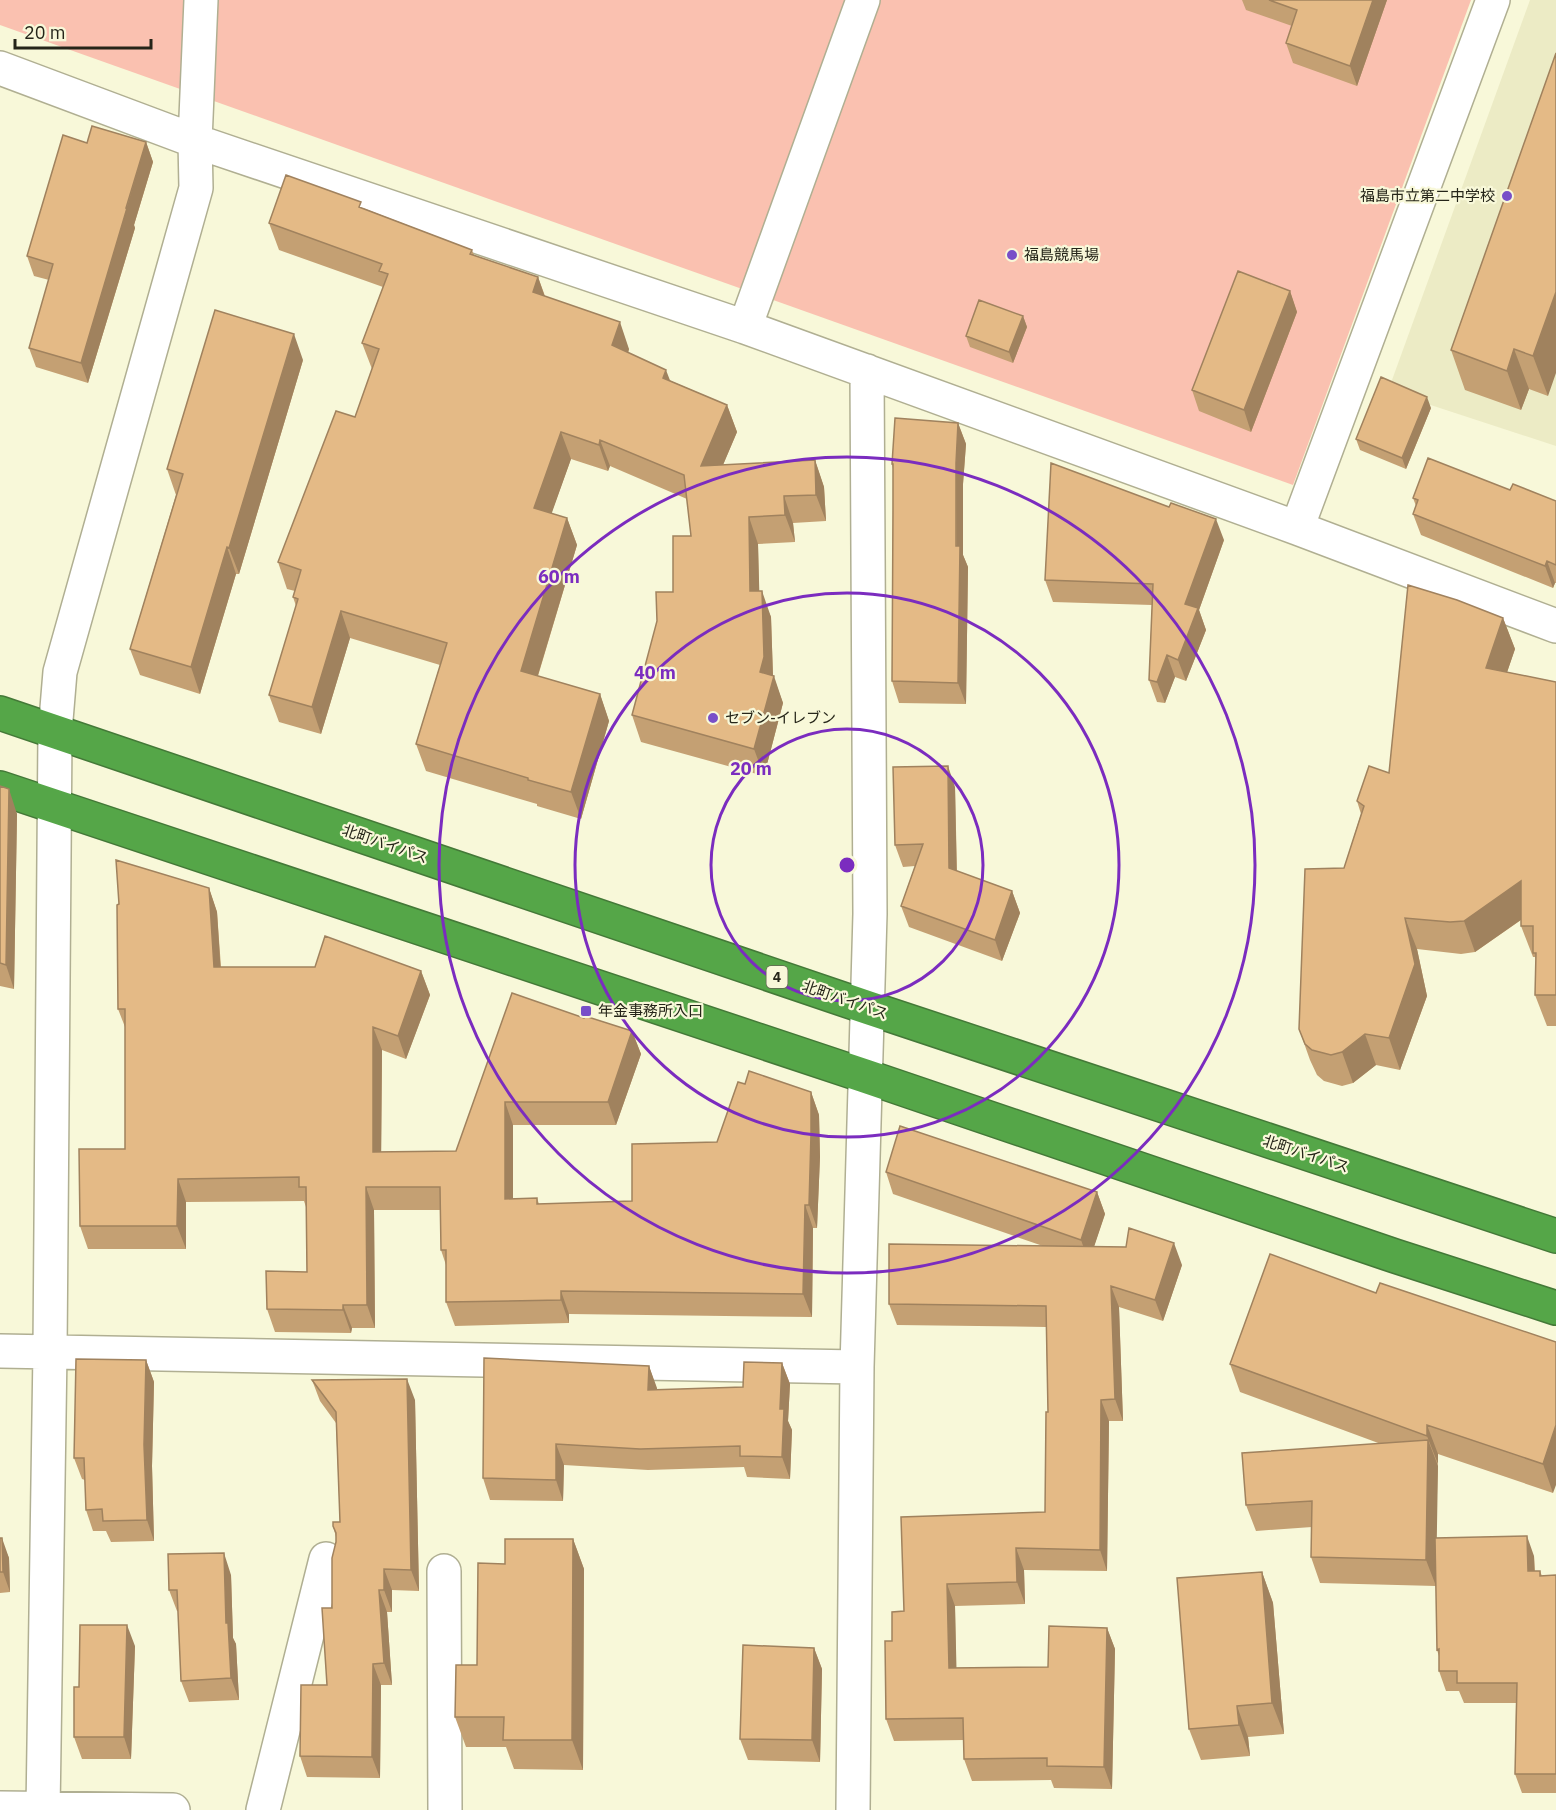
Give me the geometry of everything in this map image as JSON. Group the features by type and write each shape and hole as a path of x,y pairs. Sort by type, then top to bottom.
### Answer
{"highway":[{"name":"北町バイパス","path":"0,713 869,1008 1556,1236"},
{"path":"0,788 1556,1308"}],"street":[{"path":"43,1809 50,1351 55,732 60,672 196,188 195,141 201,0"},
{"path":"745,327 863,0"},
{"path":"1297,528 1493,0"},
{"path":"0,68 195,141 745,327 1297,528 1556,626"},
{"path":"853,1810 857,1367 869,1008 867,371"},
{"path":"0,1351 857,1367"},
{"path":"263,1810 326,1559"},
{"path":"444,1571 445,1810"},
{"path":"0,1808 173,1810"}],"shaded area":[{"name":"福島競馬場","path":"0,0 1471,0 1293,485 0,25"},
{"name":"福島市立第二中学校","path":"1530,0 1556,0 1556,446 1388,391"}],"building":[{"path":"1269,0 1373,0 1350,66 1286,43 1297,10"},
{"path":"1556,53 1556,292 1533,356 1514,349 1507,371 1451,350"},
{"path":"92,126 146,142 81,363 29,348 53,264 27,256 63,135 87,143"},
{"path":"286,175 361,202 359,207 472,250 470,254 538,277 533,292 620,322 612,345 666,370 663,378 727,405 701,466 815,460 816,495 784,496 785,515 749,517 750,591 762,591 764,657 760,672 774,676 754,749 632,715 657,621 656,592 673,592 673,536 691,536 684,475 600,440 599,445 561,432 534,508 567,518 521,671 600,694 571,792 416,744 447,643 341,611 312,707 269,695 298,599 293,597 301,570 278,562 336,411 355,417 379,349 362,343 388,274 379,271 382,264 269,223"},
{"path":"1238,271 1290,291 1244,410 1192,390"},
{"path":"979,300 1023,316 1009,352 966,336"},
{"path":"215,310 294,334 191,667 130,649 183,474 167,469"},
{"path":"1381,377 1427,397 1402,458 1356,439"},
{"path":"895,418 958,423 956,546 960,546 958,683 892,681 892,464"},
{"path":"1428,458 1510,490 1513,484 1556,501 1556,565 1547,561 1545,566 1413,514 1418,500 1413,498"},
{"path":"1051,463 1169,507 1171,503 1216,519 1185,604 1198,608 1178,660 1167,655 1157,682 1149,680 1153,584 1045,580"},
{"path":"1408,585 1457,600 1503,618 1486,668 1556,682 1556,995 1535,995 1536,953 1533,953 1533,926 1521,926 1521,881 1464,921 1405,918 1415,964 1389,1038 1365,1034 1342,1052 1331,1055 1312,1050 1305,1044 1299,1029 1305,869 1344,868 1364,806 1357,801 1369,766 1389,773"},
{"path":"948,766 949,868 1012,891 995,940 901,906 923,844 895,845 893,767"},
{"path":"0,786 9,789 6,965 0,963"},
{"path":"116,860 209,888 214,967 315,967 325,936 421,971 398,1036 373,1027 373,1152 456,1151 512,993 584,1018 585,1016 632,1031 608,1102 505,1102 505,1199 537,1198 537,1204 632,1201 632,1144 717,1142 738,1082 745,1084 749,1071 811,1092 809,1205 805,1205 803,1294 561,1291 561,1300 446,1302 446,1250 441,1250 440,1187 366,1187 367,1305 343,1305 343,1310 267,1309 266,1271 307,1272 306,1187 299,1187 299,1177 178,1179 177,1226 80,1226 79,1149 125,1149 125,1009 118,1009 117,905 119,904"},
{"path":"900,1126 1097,1192 1081,1240 886,1172"},
{"path":"1129,1228 1174,1243 1155,1300 1111,1286 1115,1399 1101,1400 1100,1550 1016,1548 1017,1582 947,1584 949,1668 1048,1667 1049,1626 1107,1628 1104,1767 1047,1766 1047,1758 964,1759 963,1718 886,1719 885,1641 892,1641 892,1612 904,1611 901,1517 1045,1512 1046,1412 1048,1412 1046,1306 889,1304 889,1244 1126,1247"},
{"path":"1270,1254 1376,1293 1380,1283 1556,1342 1556,1425 1543,1464 1427,1425 1427,1436 1230,1364"},
{"path":"484,1358 649,1366 648,1390 743,1387 744,1362 782,1363 780,1409 784,1409 782,1457 740,1456 740,1446 640,1449 556,1444 556,1480 483,1478"},
{"path":"76,1359 146,1360 144,1445 147,1520 103,1521 102,1509 86,1510 84,1458 74,1458"},
{"path":"407,1379 411,1570 384,1569 384,1590 379,1590 384,1663 373,1664 372,1757 300,1756 301,1685 327,1685 322,1608 332,1608 332,1558 336,1542 333,1522 340,1522 336,1412 312,1380"},
{"path":"1428,1440 1426,1560 1311,1557 1312,1501 1246,1505 1242,1453"},
{"path":"1527,1536 1528,1571 1540,1571 1540,1576 1556,1575 1556,1774 1515,1774 1517,1683 1457,1683 1457,1671 1439,1671 1435,1538"},
{"path":"0,1538 2,1538 3,1572 0,1572"},
{"path":"505,1539 573,1539 572,1740 503,1740 504,1717 455,1717 456,1665 477,1665 478,1563 505,1564"},
{"path":"224,1553 226,1623 228,1623 231,1678 181,1681 177,1590 169,1590 168,1554"},
{"path":"1262,1572 1272,1703 1237,1706 1239,1725 1189,1729 1177,1578"},
{"path":"80,1625 127,1625 124,1737 74,1737 74,1687 79,1687"},
{"path":"743,1645 814,1648 812,1740 740,1739"}],"place":[{"name":"福島市立第二中学校","path":"1507,196"},
{"name":"福島競馬場","path":"1012,255"},
{"name":"セブン-イレブン","path":"713,718"},
{"name":"年金事務所入口","path":"586,1011"}]}
